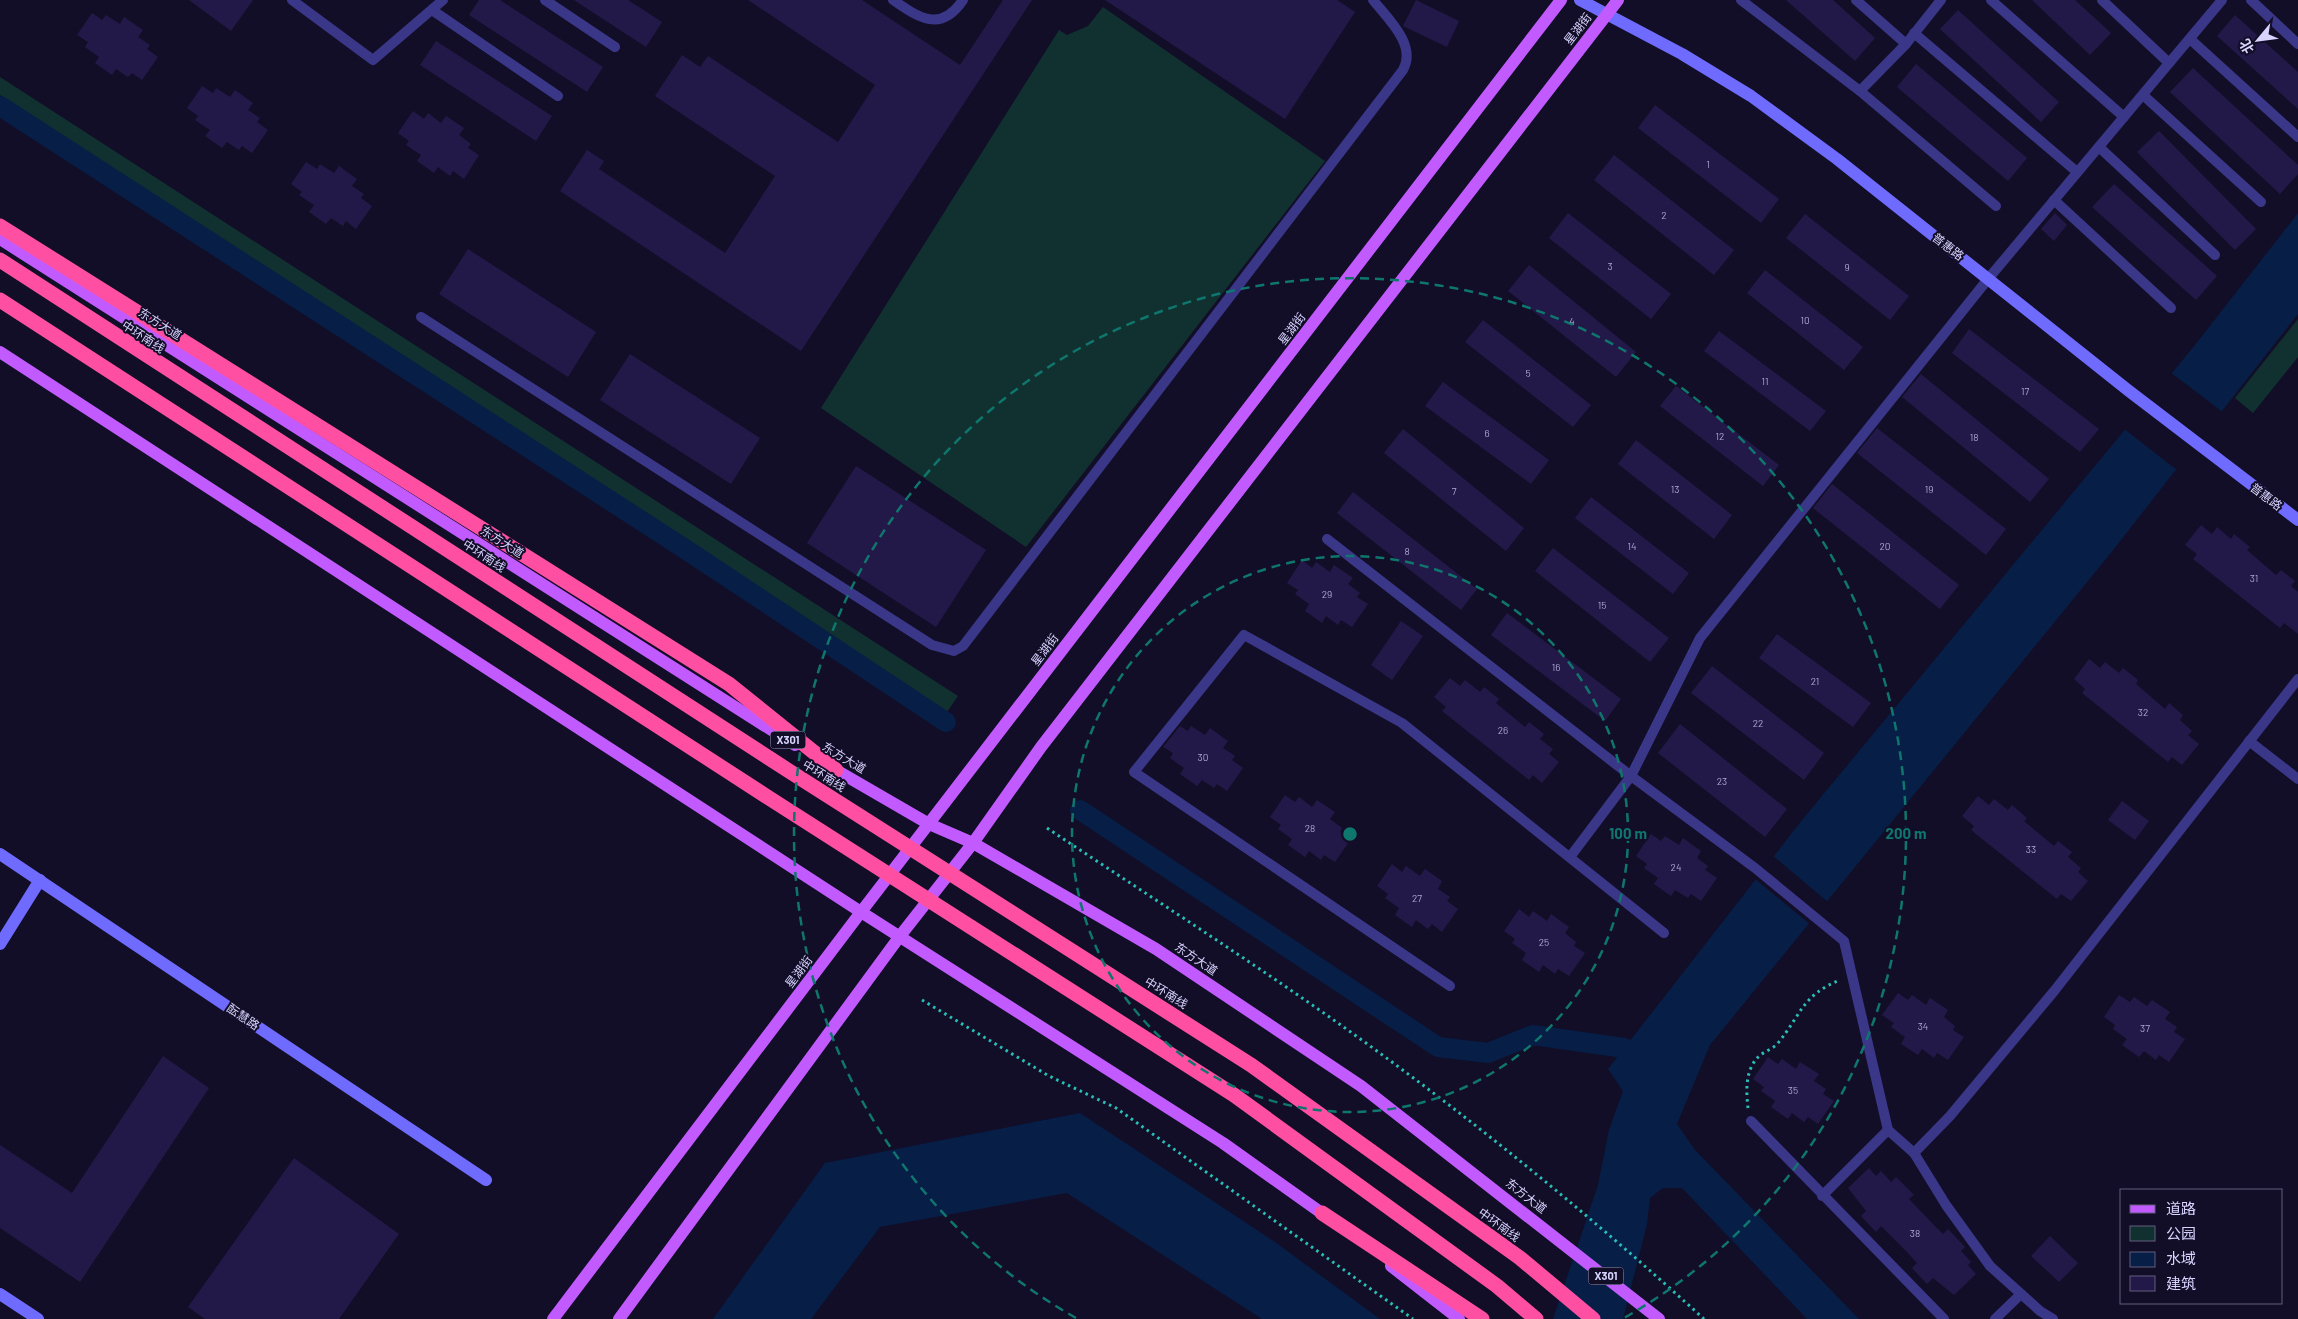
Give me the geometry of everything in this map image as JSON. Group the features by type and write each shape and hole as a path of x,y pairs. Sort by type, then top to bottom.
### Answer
{"highway":[{"path":"0,226 729,684 836,770"},
{"name":"中环南线","path":"0,260 788,772 1251,1065 1520,1258 1593,1319"},
{"path":"0,300 769,798 1234,1095 1497,1286 1536,1319"},
{"path":"1322,1213 1482,1319"}],"main road":[{"name":"星湖街","path":"554,1319 861,912 1561,0"},
{"name":"普惠路","path":"1580,0 1682,54 1751,96 1837,159 2210,455 2298,520"},
{"name":"星湖街","path":"619,1319 900,936 973,843 1041,747 1618,0"},
{"name":"东方大道","path":"0,239 836,770 929,824 973,843 1156,949 1361,1086 1659,1319"},
{"path":"0,352 861,912 1223,1143 1322,1213 1459,1319"},
{"name":"酝慧路","path":"0,854 486,1180"},
{"path":"0,944 40,880"},
{"path":"0,1294 38,1319"}],"lane":[{"path":"292,0 374,60 443,0"},
{"path":"545,0 616,47"},
{"path":"893,0 925,19 936,20 948,17 963,0"},
{"path":"421,317 932,645 954,652 964,646 1403,70 1408,61 1406,49 1398,32 1373,0"},
{"path":"1740,0 1860,92 1996,206"},
{"path":"1856,0 1906,44"},
{"path":"1860,92 1906,44 1941,0"},
{"path":"1991,0 2124,117"},
{"path":"2102,0 2169,63"},
{"path":"2251,0 2298,44"},
{"path":"1570,857 1631,776 1700,638 1988,279 2076,172 2190,39 2217,2"},
{"path":"432,10 558,96"},
{"path":"1914,33 2076,172"},
{"path":"2190,39 2298,137"},
{"path":"2143,95 2261,202"},
{"path":"2099,147 2215,255"},
{"path":"2054,200 2171,308"},
{"path":"1327,539 1631,776 1754,868 1844,941 1888,1130 1914,1154 1946,1205 1990,1266 2053,1319"},
{"path":"1450,986 1134,772 1244,635 1402,723 1664,933"},
{"path":"1914,1154 1950,1116 2055,990 2298,679"},
{"path":"2250,741 2298,779"},
{"path":"1751,1121 1822,1196 1944,1319"},
{"path":"1822,1196 1888,1130"},
{"path":"1995,1319 2021,1294"}],"path":[{"path":"1047,828 1319,1009 1470,1121 1645,1266 1704,1319"},
{"path":"1751,1121 1745,1087 1759,1057 1778,1044 1796,1015 1810,998 1827,985 1852,976"},
{"path":"922,1000 1048,1076 1116,1108 1413,1319"}],"green space":[{"path":"1103,7 1325,161 1026,547 821,408 1059,30 1067,35 1088,26"},
{"path":"0,77 958,696 947,712 0,95"},
{"path":"2298,319 2298,357 2253,413 2235,398"}],"water":[{"path":"2298,213 2298,314 2110,554 1710,1045 1677,1124 1695,1150 1859,1319 1807,1319 1682,1188 1663,1188 1650,1198 1647,1224 1623,1319 1553,1319 1598,1185 1609,1130 1623,1091 1608,1069 1802,820 2195,345"},
{"path":"1080,1113 1275,1242 1380,1319 1262,1319 1067,1193 880,1227 811,1319 713,1319 825,1163"}],"pier":[{"path":"2170,372 2224,413 2178,471 2123,428"},
{"path":"1772,855 1829,903 1811,925 1754,878"}],"building":[{"path":"189,0 253,0 231,31"},
{"path":"479,0 500,0 603,67 587,92 469,15"},
{"path":"574,0 628,0 662,22 646,47"},
{"path":"748,0 862,0 960,65 1003,0 1032,0 801,351 560,191 587,150 604,161 599,169 725,253 775,176 655,96 682,55 700,67 708,56 838,142 875,85"},
{"path":"1105,0 1337,0 1355,12 1285,119"},
{"path":"1416,0 1459,21 1447,47 1403,26"},
{"path":"1786,0 1833,0 1875,38 1855,61"},
{"path":"2032,0 2075,0 2111,33 2090,55"},
{"path":"1958,10 2059,102 2041,122 1940,29"},
{"path":"92,13 102,20 106,15 120,24 124,17 143,30 138,37 150,45 147,49 158,57 142,80 132,73 128,77 116,69 112,75 95,63 99,57 85,47 88,42 77,35"},
{"path":"2235,15 2298,72 2298,109 2217,36"},
{"path":"436,41 552,116 536,141 420,65"},
{"path":"1916,64 2027,158 2008,181 1897,87"},
{"path":"2193,68 2298,165 2298,174 2280,194 2170,92"},
{"path":"202,86 213,93 216,88 230,97 235,90 253,103 248,110 260,118 257,122 268,130 252,153 242,146 239,150 227,142 222,148 205,136 210,130 195,120 198,116 187,108"},
{"path":"1655,105 1779,199 1761,223 1638,128"},
{"path":"413,111 424,119 428,113 441,123 446,116 464,128 459,135 471,144 468,148 479,155 464,179 453,171 450,176 438,167 434,173 417,161 421,155 406,145 409,141 398,133"},
{"path":"2159,131 2256,229 2235,250 2137,152"},
{"path":"1614,155 1734,250 1714,275 1594,180"},
{"path":"306,162 317,169 320,164 334,173 339,166 357,179 352,186 364,194 361,198 372,206 356,229 346,221 343,226 331,218 326,224 309,212 314,205 299,195 302,192 291,184"},
{"path":"2114,184 2217,276 2196,300 2092,207"},
{"path":"1568,213 1671,294 1651,319 1549,238"},
{"path":"2055,213 2067,225 2054,241 2041,229"},
{"path":"1805,214 1909,296 1890,320 1786,238"},
{"path":"468,249 596,332 568,377 439,294"},
{"path":"1529,265 1636,352 1616,377 1508,291"},
{"path":"1765,270 1863,347 1844,370 1747,293"},
{"path":"1483,320 1591,405 1573,427 1465,342"},
{"path":"1969,329 2099,429 2080,452 1952,353"},
{"path":"1719,331 1826,411 1810,431 1704,351"},
{"path":"630,354 760,438 731,484 600,400"},
{"path":"1921,374 2049,479 2030,502 1902,397"},
{"path":"1443,382 1549,460 1531,484 1425,406"},
{"path":"1676,386 1779,465 1763,486 1660,406"},
{"path":"1877,428 2006,529 1986,555 1857,453"},
{"path":"1403,429 1524,528 1506,551 1384,453"},
{"path":"1636,440 1732,515 1714,539 1618,464"},
{"path":"856,466 986,550 936,627 807,543"},
{"path":"1832,484 1959,585 1940,609 1813,508"},
{"path":"1353,492 1477,589 1461,610 1337,513"},
{"path":"1591,497 1689,573 1673,594 1575,518"},
{"path":"2201,525 2212,534 2217,527 2231,539 2234,534 2250,547 2247,550 2276,575 2281,570 2295,581 2291,586 2298,592 2298,634 2284,623 2280,628 2193,559 2197,554 2185,545"},
{"path":"1553,548 1669,638 1650,662 1535,571"},
{"path":"1302,560 1312,568 1316,562 1330,572 1334,565 1353,578 1348,584 1360,593 1357,597 1368,604 1352,627 1341,620 1338,625 1326,616 1322,623 1305,611 1309,604 1295,594 1298,590 1287,583"},
{"path":"1507,613 1621,699 1605,721 1491,635"},
{"path":"1401,621 1423,636 1392,680 1371,665"},
{"path":"1777,634 1871,703 1853,727 1759,658"},
{"path":"2089,659 2100,668 2105,662 2119,673 2123,668 2138,680 2136,684 2165,709 2169,703 2183,715 2180,720 2192,731 2188,735 2199,744 2182,765 2172,757 2168,762 2082,693 2085,689 2074,679"},
{"path":"1712,666 1824,753 1804,780 1691,693"},
{"path":"1450,678 1460,686 1465,680 1480,692 1484,687 1499,699 1496,703 1525,727 1529,722 1544,734 1540,739 1553,749 1549,754 1559,762 1542,783 1533,775 1529,780 1442,711 1446,707 1434,697"},
{"path":"1680,724 1787,809 1765,837 1658,753"},
{"path":"1180,726 1188,731 1191,726 1205,735 1210,728 1228,741 1223,748 1235,756 1232,760 1243,768 1227,791 1217,784 1214,788 1202,780 1197,786 1180,774 1184,768 1170,758 1173,753 1163,747"},
{"path":"1285,795 1295,802 1299,797 1312,807 1317,800 1335,812 1330,819 1342,828 1340,832 1351,839 1335,862 1324,855 1321,860 1309,851 1305,857 1288,845 1292,839 1278,829 1281,825 1270,817"},
{"path":"1978,796 1989,805 1994,799 2008,810 2012,805 2027,818 2024,821 2054,846 2058,841 2072,852 2068,857 2081,868 2078,872 2088,881 2071,901 2061,894 2057,899 1971,830 1974,826 1962,816"},
{"path":"2122,801 2149,821 2135,840 2108,820"},
{"path":"1651,834 1661,841 1665,836 1679,845 1683,838 1701,851 1697,858 1708,866 1705,870 1717,878 1701,901 1691,894 1688,898 1675,890 1671,896 1654,884 1658,878 1644,868 1647,864 1636,856"},
{"path":"1392,864 1402,872 1406,866 1420,876 1425,869 1442,881 1438,889 1450,897 1447,901 1458,909 1442,932 1432,924 1428,929 1416,920 1412,927 1395,915 1399,908 1385,898 1388,894 1377,886"},
{"path":"1519,909 1529,917 1533,911 1547,921 1551,914 1569,927 1565,933 1576,942 1574,946 1585,953 1569,976 1558,969 1555,974 1543,965 1539,972 1522,960 1526,953 1512,943 1515,939 1504,931"},
{"path":"1898,993 1908,1000 1912,995 1926,1005 1930,998 1948,1010 1944,1017 1955,1026 1953,1030 1964,1037 1948,1060 1937,1053 1934,1058 1922,1049 1918,1055 1901,1044 1905,1037 1891,1027 1894,1023 1882,1015"},
{"path":"2119,995 2130,1002 2134,997 2147,1006 2152,1000 2170,1012 2165,1019 2177,1027 2174,1032 2185,1039 2169,1062 2159,1055 2156,1060 2144,1051 2139,1057 2122,1045 2127,1039 2113,1029 2115,1025 2104,1017"},
{"path":"163,1056 209,1088 80,1282 0,1228 0,1145 72,1193"},
{"path":"1768,1057 1778,1064 1782,1059 1796,1069 1800,1062 1819,1074 1814,1081 1826,1089 1823,1094 1834,1101 1818,1124 1808,1117 1804,1122 1792,1113 1788,1119 1771,1107 1775,1101 1761,1091 1764,1087 1753,1079"},
{"path":"294,1158 399,1234 339,1319 205,1319 188,1307"},
{"path":"1869,1168 1876,1176 1881,1171 1891,1182 1896,1177 1914,1195 1909,1199 1933,1224 1943,1234 1948,1229 1965,1247 1961,1251 1971,1262 1968,1265 1976,1274 1954,1295 1933,1278 1927,1284 1912,1268 1917,1263 1906,1251 1881,1226 1876,1232 1861,1216 1866,1211 1848,1188"},
{"path":"2050,1236 2078,1263 2059,1282 2031,1256"}],"waterway":[{"path":"0,106 682,547 946,722"},
{"path":"1080,810 1438,1047 1488,1053 1533,1035 1624,1048"}]}
